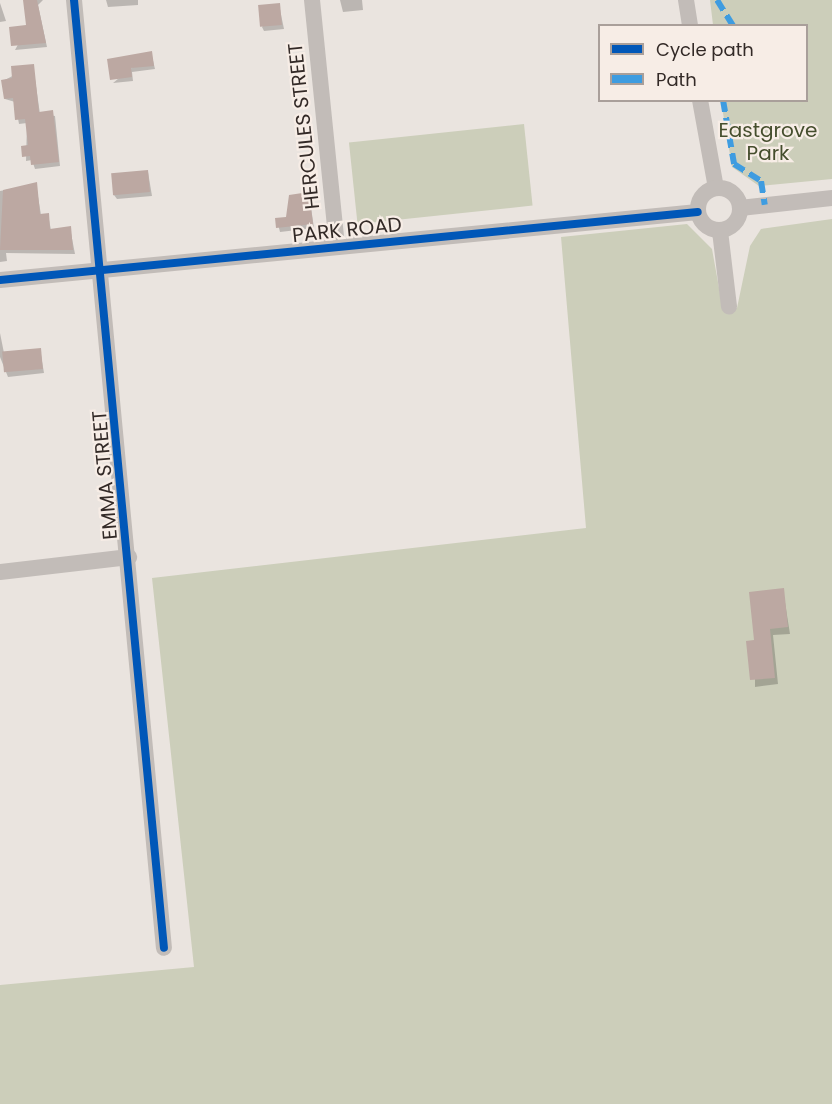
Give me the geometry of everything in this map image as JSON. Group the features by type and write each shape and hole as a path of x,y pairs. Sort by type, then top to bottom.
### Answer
{"street":[{"name":"EMMA STREET","path":"74,0 129,557 164,948"},
{"name":"HERCULES STREET","path":"312,0 337,247"},
{"path":"687,0 690,24"},
{"path":"700,102 716,188"},
{"path":"716,188 732,193 740,208 735,223 720,231 706,227 698,212 703,195 716,188"},
{"path":"740,208 832,198"},
{"name":"PARK ROAD","path":"0,280 698,212"},
{"path":"720,231 729,306"},
{"path":"0,572 129,557"}],"green space":[{"name":"Eastgrove Park","path":"710,0 832,0 832,179 759,186 732,167 721,102 808,102 808,24 713,24"},
{"path":"524,124 533,206 358,224 349,142"},
{"path":"832,219 832,1104 0,1104 0,985 194,967 152,578 586,528 561,237 687,224 712,249 723,310 737,308 750,246 761,229"}],"building":[{"path":"23,0 37,0 46,43 11,46 9,27 26,25"},
{"path":"280,3 282,25 260,27 258,5"},
{"path":"152,51 154,66 131,68 132,77 110,80 107,59"},
{"path":"34,64 39,112 53,110 59,162 31,165 30,156 22,157 21,146 28,145 25,119 15,120 13,98 4,99 1,80 12,78 11,66"},
{"path":"148,170 150,192 113,195 111,173"},
{"path":"37,182 40,214 49,213 50,229 71,226 73,250 0,250 3,190"},
{"path":"309,192 313,224 276,228 275,218 286,217 289,195"},
{"path":"41,348 43,369 4,372 2,351"},
{"path":"784,588 788,627 770,629 775,678 750,680 746,641 754,640 749,592"}],"marked path":[{"path":"717,0 732,24"},
{"path":"723,102 734,164 761,181 765,205"}],"cycle path":[{"path":"74,0 164,948"},
{"path":"0,280 698,212"}]}
